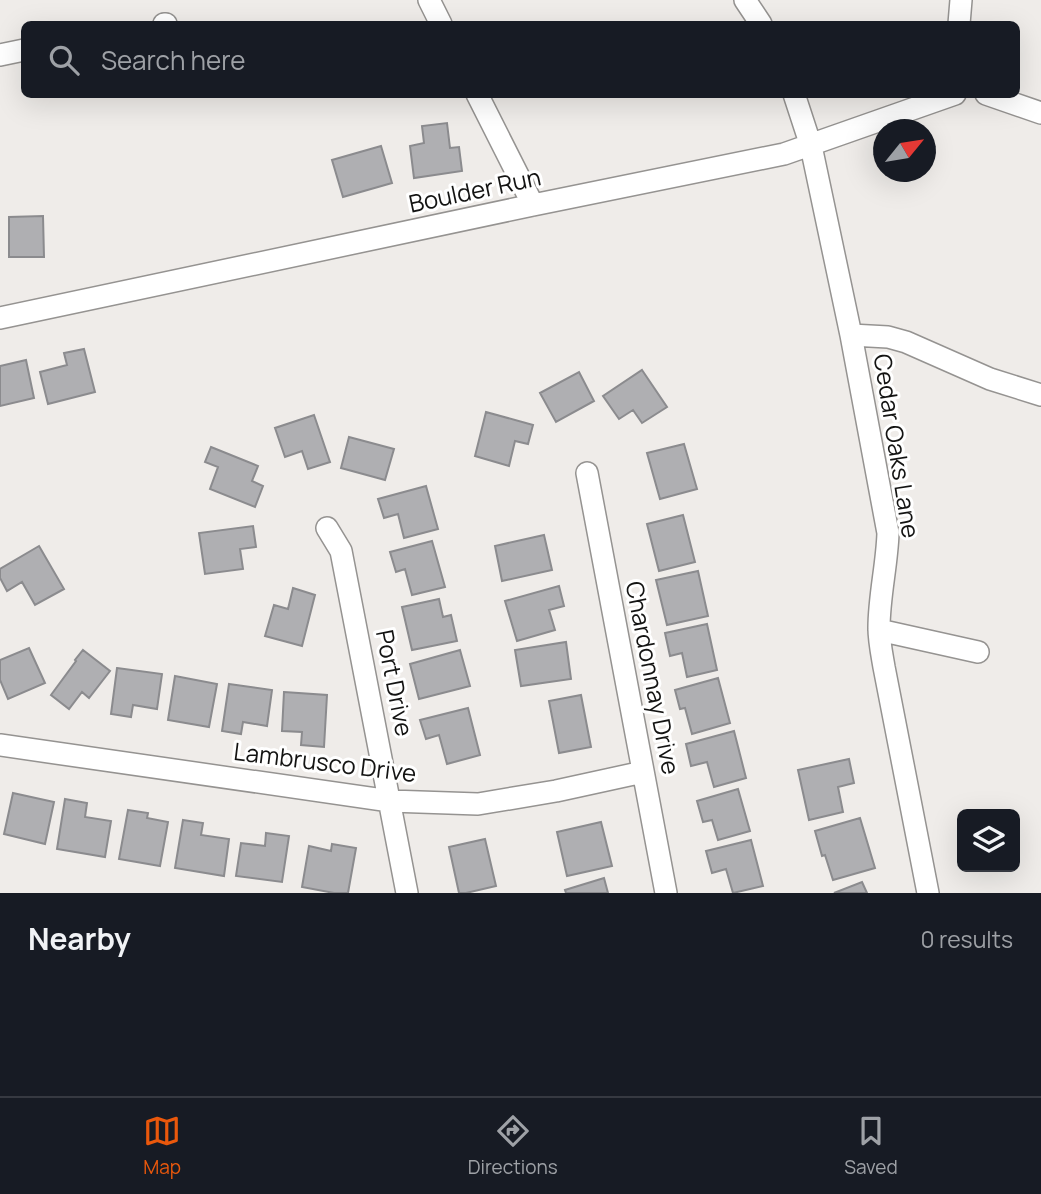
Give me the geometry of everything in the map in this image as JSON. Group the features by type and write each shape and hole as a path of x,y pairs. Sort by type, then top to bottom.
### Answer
{"street":[{"path":"429,0 440,21"},
{"path":"745,0 759,21"},
{"path":"959,21 961,0"},
{"path":"0,55 21,51"},
{"path":"479,98 533,205"},
{"name":"Cedar Oaks Lane","path":"795,98 811,146 851,335 888,533 878,629 928,893"},
{"name":"Boulder Run","path":"0,318 784,154 944,98"},
{"path":"998,98 1041,113"},
{"path":"851,335 888,337 906,342 990,379 1041,395"},
{"name":"Chardonnay Drive","path":"587,473 666,893"},
{"name":"Port Drive","path":"327,528 341,551 407,893"},
{"path":"878,629 978,652"},
{"name":"Lambrusco Drive","path":"0,745 390,801 478,803 556,791 643,772"}],"building":[{"path":"447,123 450,148 459,147 462,171 414,178 410,146 424,143 422,126"},
{"path":"381,146 392,183 343,197 332,160"},
{"path":"43,216 44,257 9,257 9,217"},
{"path":"84,349 95,392 48,404 40,372 67,365 64,353"},
{"path":"26,360 34,398 0,406 0,366"},
{"path":"642,370 667,407 642,423 633,410 619,419 603,396"},
{"path":"579,372 594,401 556,422 540,393"},
{"path":"486,412 533,425 528,444 515,441 509,466 475,456"},
{"path":"314,415 330,462 308,469 302,451 285,457 275,428"},
{"path":"349,437 394,449 385,480 341,468"},
{"path":"684,444 697,489 660,499 647,453"},
{"path":"211,447 258,466 252,481 263,486 255,507 210,489 218,467 205,462"},
{"path":"426,486 438,529 404,538 398,514 384,518 378,499"},
{"path":"683,515 695,562 659,571 647,524"},
{"path":"253,526 256,547 240,549 243,569 205,574 199,533"},
{"path":"544,535 552,570 502,581 495,546"},
{"path":"432,541 445,587 412,595 405,569 396,572 390,552"},
{"path":"39,546 64,589 35,605 22,582 7,591 0,578 0,569"},
{"path":"698,571 708,616 667,625 656,580"},
{"path":"559,586 564,606 549,610 555,630 517,641 505,601"},
{"path":"293,588 315,595 302,646 265,636 274,605 288,609"},
{"path":"439,599 443,617 451,615 457,641 412,650 402,607"},
{"path":"707,624 717,670 687,677 682,653 670,656 665,633"},
{"path":"566,642 571,679 521,686 515,650"},
{"path":"29,648 45,683 8,699 0,680 0,660"},
{"path":"83,650 110,671 89,698 82,692 69,709 51,695"},
{"path":"460,650 470,686 419,699 410,664"},
{"path":"117,668 162,674 157,709 133,705 131,717 111,714"},
{"path":"175,676 217,684 209,727 168,720"},
{"path":"718,678 730,723 692,734 685,708 680,709 675,690"},
{"path":"229,684 272,690 267,726 243,722 241,734 222,731"},
{"path":"284,692 327,695 324,747 301,745 302,732 282,731"},
{"path":"581,695 591,747 559,753 549,701"},
{"path":"468,708 480,755 447,764 439,735 426,739 420,720"},
{"path":"734,731 746,778 714,787 707,762 691,766 686,744"},
{"path":"849,759 854,783 838,787 843,812 809,820 798,770"},
{"path":"738,789 750,831 718,840 712,820 703,822 697,801"},
{"path":"13,793 54,802 45,844 4,834"},
{"path":"65,799 87,803 85,817 111,821 105,857 57,849"},
{"path":"128,810 148,813 147,818 168,822 160,866 119,859"},
{"path":"860,818 875,868 833,880 815,831"},
{"path":"183,820 203,823 201,835 229,839 224,876 175,868"},
{"path":"601,822 612,866 567,876 557,832"},
{"path":"266,833 289,836 282,882 236,876 241,843 265,846"},
{"path":"485,839 496,886 459,893 449,847"},
{"path":"751,840 763,886 733,893 726,869 712,873 706,851"},
{"path":"332,844 356,848 348,893 302,887 309,846 331,851"},
{"path":"604,878 608,893 566,893 565,890"},
{"path":"862,882 867,893 834,893"}]}
